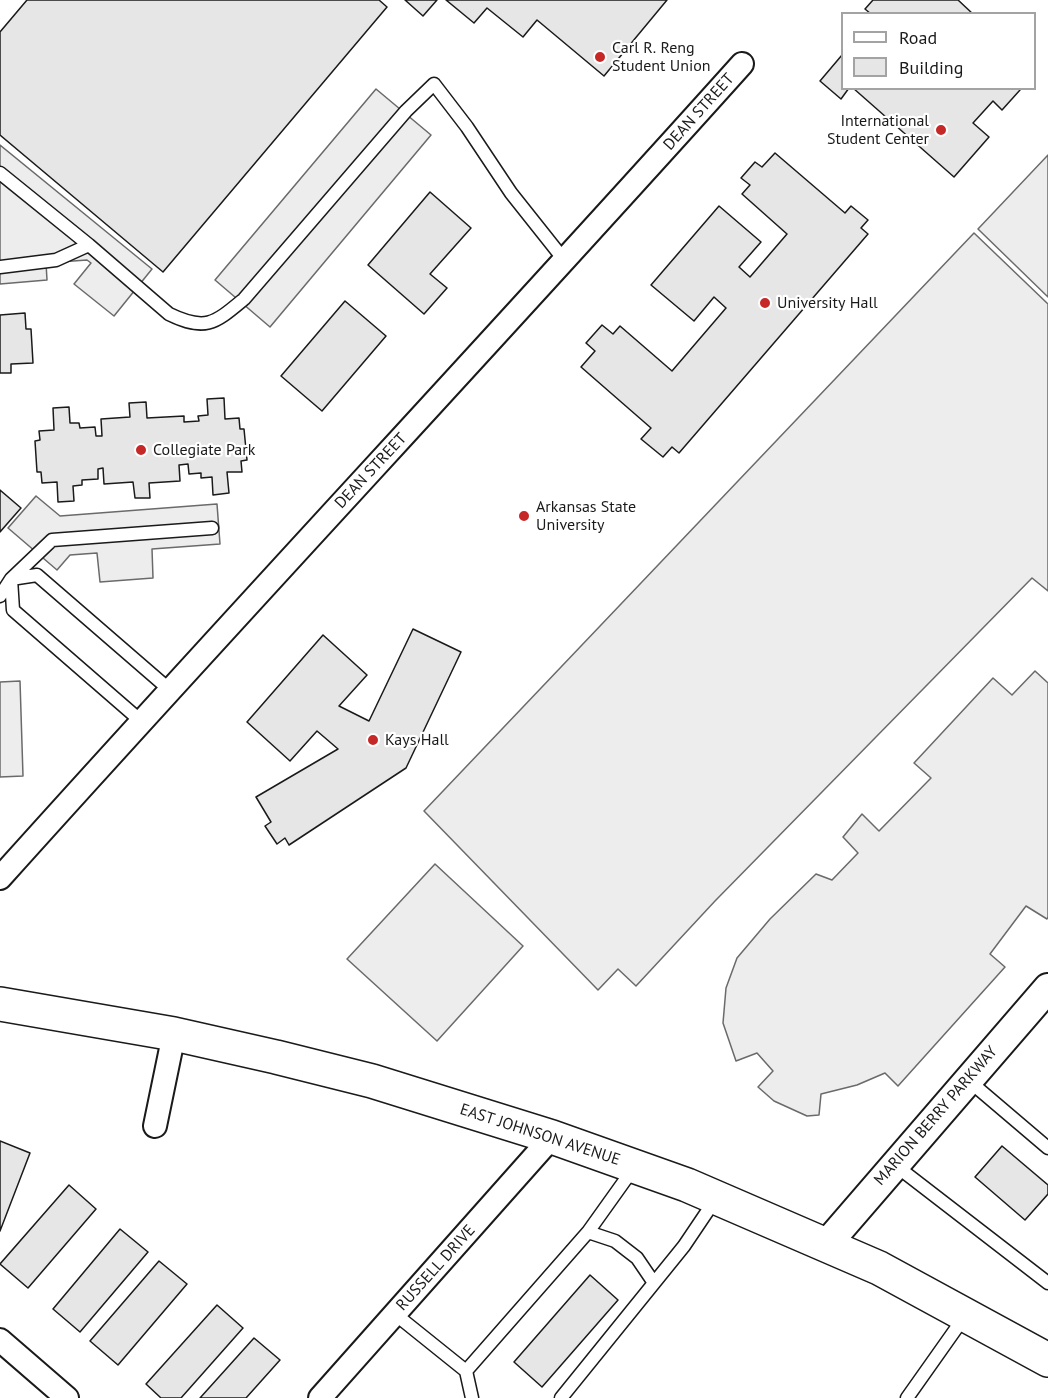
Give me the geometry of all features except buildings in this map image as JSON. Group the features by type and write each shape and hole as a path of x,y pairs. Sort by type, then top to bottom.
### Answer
{"main road":[{"name":"EAST JOHNSON AVENUE","path":"0,1005 174,1034 372,1081 552,1137 716,1198 879,1268 1048,1360"}],"street":[{"name":"DEAN STREET","path":"0,878 304,542 565,261 742,64"},
{"name":"MARION BERRY PARKWAY","path":"826,1245 1048,988"},
{"path":"155,1126 174,1034"},
{"name":"RUSSELL DRIVE","path":"320,1398 552,1137"},
{"path":"0,1340 67,1398"}],"lane":[{"path":"0,173 89,245 169,315 185,322 203,324 220,318 244,298 406,111 434,84 467,127 512,193 565,261"},
{"path":"0,267 56,260 89,245"},
{"path":"0,596 11,579 52,540 212,528"},
{"path":"11,579 37,575 171,691"},
{"path":"11,579 13,610 142,722"},
{"path":"968,1080 1048,1148"},
{"path":"895,1165 1048,1283"},
{"path":"466,1371 588,1232 635,1167"},
{"path":"561,1398 684,1246 716,1198"},
{"path":"588,1232 615,1241 637,1258 654,1283"},
{"path":"395,1314 466,1371 472,1398"},
{"path":"910,1397 966,1316"}],"shaded area":[{"path":"376,89 431,135 270,327 215,280"},
{"path":"0,145 152,269 114,316 74,284 91,263 87,260 46,263 47,280 0,284"},
{"path":"1048,155 1048,297 978,229"},
{"path":"974,233 1048,304 1048,591 1032,578 715,901 636,986 618,969 598,990 424,811"},
{"path":"36,496 60,516 217,504 220,544 152,549 153,578 100,582 97,553 70,555 57,570 8,528"},
{"path":"1035,671 1048,683 1047,919 1026,906 990,954 1005,967 898,1086 885,1073 857,1085 821,1094 819,1115 807,1116 774,1101 758,1087 773,1071 757,1053 736,1061 723,1023 726,988 737,958 770,919 816,874 832,880 858,853 843,837 862,814 879,831 931,778 914,763 993,678 1012,695"},
{"path":"20,681 23,776 0,777 0,682"},
{"path":"435,864 523,946 437,1041 347,959"}],"place":[{"name":"Carl R. Reng Student Union","path":"600,57"},
{"name":"International Student Center","path":"941,130"},
{"name":"University Hall","path":"765,303"},
{"name":"Collegiate Park","path":"141,450"},
{"name":"Arkansas State University","path":"524,516"},
{"name":"Kays Hall","path":"373,740"}]}
